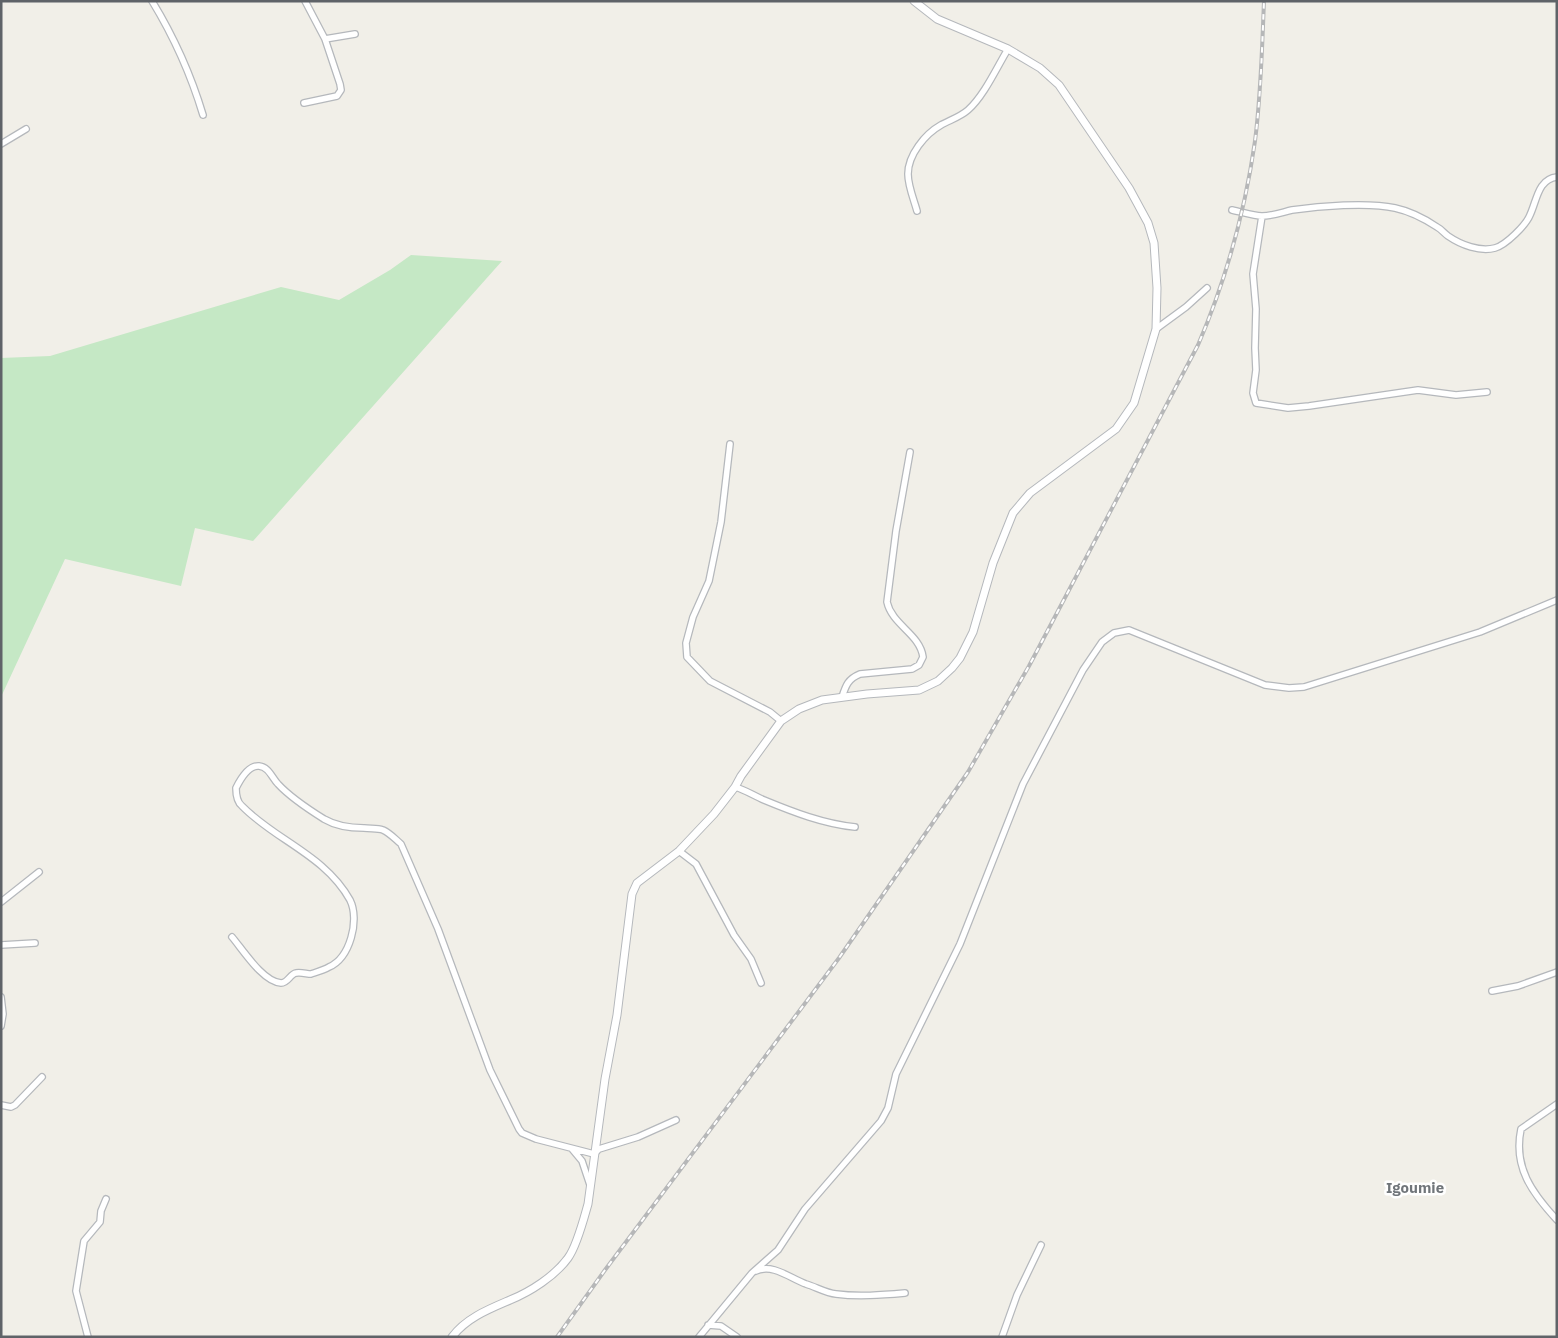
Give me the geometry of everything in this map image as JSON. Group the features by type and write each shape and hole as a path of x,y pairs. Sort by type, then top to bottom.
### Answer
{"street":[{"path":"152,1 163,18 187,67 203,115"},
{"path":"304,103 337,96 341,90 325,39 305,1"},
{"path":"452,1337 474,1317 519,1296 543,1282 568,1259 584,1219 605,1079 617,1015 632,894 637,883 679,851 714,814 781,721 799,709 822,700 919,690 938,680 952,668 960,658 974,632 993,563 1014,513 1030,494 1109,435 1134,403 1156,329 1157,288 1154,243 1145,216 1129,188 1059,85 1040,68 1008,49 938,19 914,1"},
{"path":"325,39 355,34"},
{"path":"918,211 908,176 909,164 914,154 921,142 931,132 959,116 973,104 1008,49"},
{"path":"1,144 26,129"},
{"path":"1232,210 1262,216 1317,208 1372,205 1394,208 1408,212 1436,226 1458,242 1470,247 1497,248 1508,241 1523,226 1530,216 1541,187 1547,179 1557,177"},
{"path":"1262,216 1252,274 1256,309 1256,370 1253,394 1256,404 1288,408 1418,390 1456,395 1487,392"},
{"path":"1156,329 1186,307 1207,288"},
{"path":"730,444 721,522 709,581 693,617 686,643 687,657 710,681 770,712 781,721"},
{"path":"842,697 847,682 852,677 860,674 912,669 919,665 923,657 919,644 892,616 888,610 887,602 896,531 910,452"},
{"path":"699,1337 752,1274 778,1250 805,1209 881,1121 888,1108 896,1074 960,944 1022,784 1083,670 1102,642 1114,633 1129,630 1265,685 1290,688 1304,687 1480,632 1557,600"},
{"path":"232,937 256,967 270,979 281,983 297,973 310,974 331,966 342,957 351,936 354,915 350,901 340,886 320,865 240,805 236,788 240,780 253,767 258,766 269,771 278,784 324,819 337,825 351,828 376,828 390,834 401,844 438,929 490,1070 520,1129 536,1139 594,1154"},
{"path":"735,787 746,790 765,801 810,817 842,826 855,827"},
{"path":"679,851 696,864 734,935 750,959 761,983"},
{"path":"1,902 39,872"},
{"path":"1,945 35,943"},
{"path":"1492,990 1518,986 1557,972"},
{"path":"1,997 3,1014 1,1026"},
{"path":"1,1105 15,1105 42,1078"},
{"path":"1557,1104 1521,1129 1518,1141 1519,1153 1528,1184 1557,1220"},
{"path":"594,1154 599,1149 638,1138 676,1120"},
{"path":"572,1149 582,1162 590,1186"},
{"path":"88,1337 76,1291 84,1241 100,1222 101,1211 106,1199"},
{"path":"1002,1337 1017,1295 1041,1246"},
{"path":"752,1274 762,1268 788,1274 800,1282 834,1294 873,1296 905,1293"},
{"path":"708,1325 721,1326 737,1337"}],"green space":[{"path":"411,255 502,261 253,541 195,528 181,586 65,559 1,697 1,358 50,356 281,287 339,300 390,270"}],"railway":[{"path":"557,1337 839,958 968,772 1029,666 1198,345 1217,296 1240,219 1251,167 1260,89 1264,1"}],"district":[{"name":"Igoumie","path":"1415,1188"}]}
